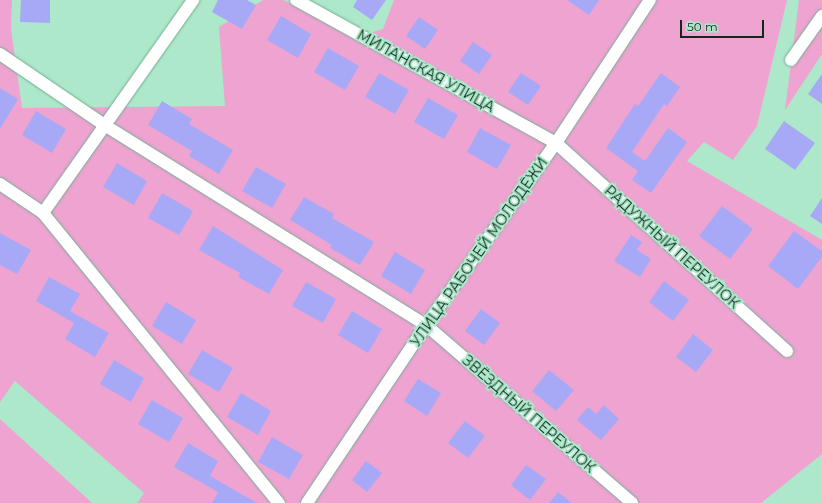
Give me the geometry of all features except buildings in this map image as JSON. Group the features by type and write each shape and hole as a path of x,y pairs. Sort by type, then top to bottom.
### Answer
{"street":[{"path":"43,213 106,126 193,0"},
{"name":"МИЛАНСКАЯ УЛИЦА","path":"296,0 556,142"},
{"name":"УЛИЦА РАБОЧЕЙ МОЛОДЁЖИ","path":"307,503 426,325 556,142 650,0"},
{"path":"790,60 822,16"},
{"name":"ЗВЁЗДНЫЙ ПЕРЕУЛОК","path":"0,54 106,126 426,325 632,503"},
{"name":"РАДУЖНЫЙ ПЕРЕУЛОК","path":"556,142 788,351"},
{"path":"0,184 43,213 280,503"}],"shaded area":[{"path":"0,0 12,0 11,29 22,108 225,106 219,27 263,0 283,0 323,17 353,38 383,29 394,0 787,0 757,126 733,160 704,142 687,161 822,240 822,454 761,503 137,503 144,493 15,381 0,402"},
{"path":"799,0 822,0 822,54 785,110"},
{"path":"0,419 92,503 0,503"}]}
